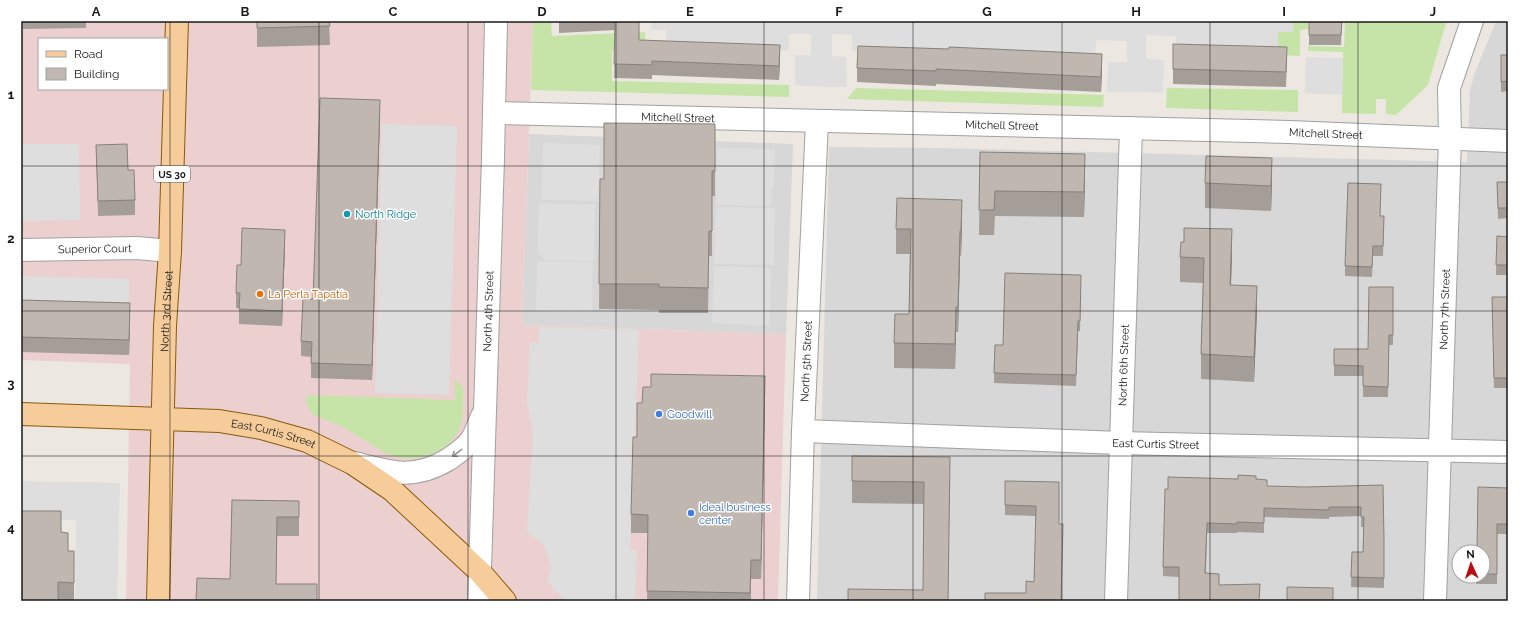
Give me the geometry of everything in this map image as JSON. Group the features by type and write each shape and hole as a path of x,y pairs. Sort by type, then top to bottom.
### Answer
{"main road":[{"name":"North 3rd Street","path":"158,601 177,21"},
{"name":"East Curtis Street","path":"21,414 219,422 261,428 307,442 352,463 392,490 480,572 505,601"}],"street":[{"name":"North 4th Street","path":"479,601 495,114 496,21"},
{"name":"North 7th Street","path":"1435,601 1450,138 1449,88 1472,21"},
{"name":"Mitchell Street","path":"495,114 1304,132 1508,141"},
{"name":"North 5th Street","path":"798,601 803,431 817,122"},
{"name":"North 6th Street","path":"1116,601 1131,128"},
{"name":"Superior Court","path":"21,250 137,248 170,251"},
{"path":"352,463 387,472 406,473 424,471 443,463 459,452 472,438 485,410"},
{"name":"East Curtis Street","path":"803,431 1120,443 1508,452"}],"shaded area":[{"path":"21,21 533,21 522,325 786,334 778,601 126,601 130,364 21,360"},
{"path":"651,21 1293,21 1293,32 1278,32 1278,52 1176,51 1176,36 1146,35 1146,59 1164,60 1163,93 1107,92 1108,62 1127,62 1127,41 1096,40 1095,58 852,51 852,35 832,34 832,56 846,57 847,87 831,87 795,85 795,55 811,55 811,34 789,34 789,50 666,45 666,30 651,30"},
{"path":"1496,21 1508,21 1508,601 817,601 829,147 939,148 1467,162 1470,90 1474,75"},
{"path":"1306,57 1343,58 1342,95 1305,93"},
{"path":"382,124 457,126 449,395 375,393"},
{"path":"529,134 793,144 786,334 522,325"},
{"path":"543,143 600,145 598,201 542,200"},
{"path":"22,144 79,144 80,220 22,221"},
{"path":"717,148 775,149 774,187 772,188 771,206 716,205"},
{"path":"539,203 595,204 594,261 545,260 537,253"},
{"path":"716,207 775,208 774,265 714,264"},
{"path":"537,261 593,262 592,312 536,311"},
{"path":"714,266 771,268 769,326 712,323"},
{"path":"21,276 129,279 128,314 21,312"},
{"path":"539,327 639,330 630,550 637,550 635,601 566,601 547,582 551,566 543,544 527,532 533,433 527,402 530,343 539,343"},
{"path":"21,481 120,483 117,601 75,601 76,520 21,520"}],"green space":[{"path":"533,21 551,21 552,36 645,32 646,51 612,51 612,81 789,85 789,97 531,90"},
{"path":"1293,21 1308,21 1308,29 1300,30 1300,56 1280,55 1278,52 1278,32 1293,32"},
{"path":"1345,21 1446,23 1428,85 1396,115 1386,114 1386,99 1376,99 1376,114 1342,113 1343,52 1308,51 1308,46 1344,47"},
{"path":"856,88 1104,95 1103,107 847,99"},
{"path":"1167,88 1298,90 1298,112 1166,108"},
{"path":"455,379 463,387 462,419 457,434 450,443 441,449 420,457 397,457 387,454 341,426 312,414 306,402 307,395 455,400"}],"building":[{"path":"257,21 329,21 330,26 257,28"},
{"path":"615,21 639,21 639,40 780,45 779,66 652,61 652,65 614,64"},
{"path":"1309,21 1342,21 1341,35 1309,35"},
{"path":"1173,44 1287,47 1286,72 1173,69"},
{"path":"858,46 949,49 949,47 1102,54 1101,77 936,69 936,71 857,68"},
{"path":"1501,55 1508,55 1508,81 1501,82"},
{"name":"North Ridge","path":"320,98 380,100 372,365 311,363 312,342 301,341 303,299 313,299"},
{"path":"604,123 715,124 715,171 712,171 712,231 709,231 708,288 659,287 659,284 599,284 600,179 604,179"},
{"path":"127,144 128,170 134,170 135,200 98,201 96,145"},
{"path":"980,152 1085,154 1084,192 995,191 994,210 979,210"},
{"path":"1206,156 1272,158 1271,186 1205,183"},
{"path":"1497,182 1508,182 1508,208 1498,208"},
{"path":"1348,183 1381,184 1380,216 1384,216 1383,246 1373,246 1372,267 1345,266"},
{"path":"897,198 962,200 955,344 894,343 895,314 909,314 911,229 896,229"},
{"name":"La Perla Tapatía","path":"242,228 285,230 282,311 239,309 240,293 236,293 237,265 241,265"},
{"path":"1184,228 1232,229 1230,285 1257,286 1254,357 1201,354 1204,258 1180,257 1181,242 1184,242"},
{"path":"1497,236 1508,237 1508,265 1496,265"},
{"path":"1005,273 1081,275 1080,321 1078,321 1076,375 994,373 995,345 1003,345"},
{"path":"1369,287 1393,287 1393,335 1389,335 1388,387 1363,386 1363,366 1334,365 1334,349 1368,349"},
{"path":"1492,297 1508,297 1508,378 1494,378"},
{"path":"21,300 130,303 129,340 21,337"},
{"path":"651,374 765,376 761,560 751,560 750,593 647,591 648,515 631,514 633,437 637,437 637,403 642,403 643,387 651,387"},
{"path":"852,456 950,457 948,601 848,601 848,589 923,590 924,482 852,481"},
{"path":"1238,475 1256,476 1256,479 1267,480 1267,486 1305,487 1383,485 1384,578 1351,577 1352,552 1363,552 1364,517 1361,517 1361,507 1329,507 1329,510 1264,508 1264,523 1207,523 1205,573 1219,574 1219,585 1260,584 1259,601 1179,601 1179,567 1163,567 1165,489 1168,489 1168,477 1238,479"},
{"path":"1005,481 1059,482 1059,524 1063,524 1061,601 985,601 985,593 1026,593 1026,581 1034,582 1036,506 1005,505"},
{"path":"1478,487 1508,488 1508,524 1497,524 1497,574 1491,574 1491,544 1477,544"},
{"path":"232,500 299,501 299,517 277,517 276,584 317,584 317,601 196,601 197,578 230,579"},
{"path":"21,511 61,511 61,532 68,533 68,551 74,551 74,583 58,582 58,601 21,601"},
{"path":"1287,587 1333,588 1333,601 1287,601"}],"place":[{"name":"North Ridge","path":"347,214"},
{"name":"La Perla Tapatía","path":"260,294"},
{"name":"Goodwill","path":"659,414"},
{"name":"Ideal business center","path":"691,513"}]}
